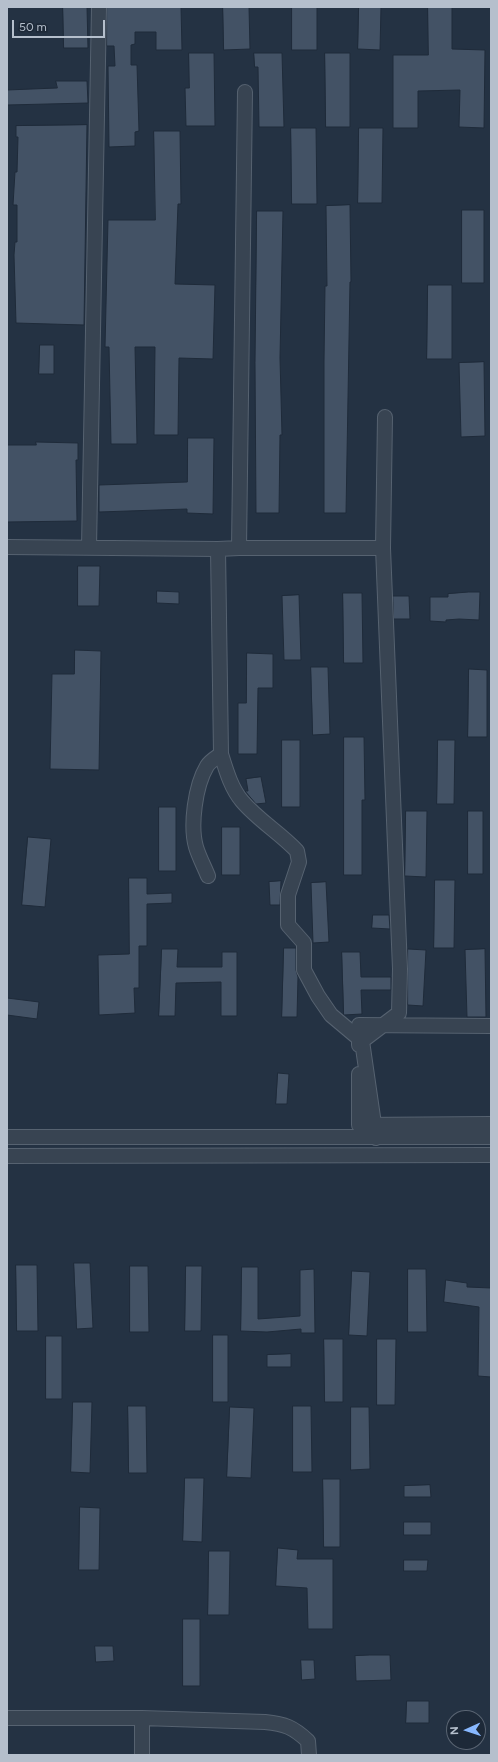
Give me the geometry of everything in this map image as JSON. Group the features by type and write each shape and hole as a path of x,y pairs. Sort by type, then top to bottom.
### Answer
{"street":[{"path":"89,547 99,7"},
{"path":"239,548 245,92"},
{"path":"362,1041 399,1013 400,969 383,548 385,417"},
{"path":"7,547 218,550 239,548 383,548"},
{"path":"218,550 221,754 234,790 242,801 297,852 299,862 288,895 288,925 304,943 304,970 318,996 331,1015 362,1041 376,1138"},
{"path":"208,876 196,848 193,833 198,791 208,766 221,754"},
{"path":"491,1026 359,1025 359,1125 491,1124"},
{"path":"7,1137 491,1137"},
{"path":"7,1156 491,1154"},
{"path":"7,1718 142,1718 265,1722 282,1724 296,1730 308,1741 309,1755"},
{"path":"142,1718 142,1755"}],"building":[{"path":"63,7 87,7 88,48 64,48"},
{"path":"107,7 181,7 182,50 156,50 156,32 135,32 135,44 131,45 131,65 137,65 139,131 135,132 135,146 109,147 108,66 115,66 114,46 107,46"},
{"path":"223,7 249,7 250,49 224,50"},
{"path":"292,7 317,7 317,50 292,50"},
{"path":"359,7 381,7 380,50 358,49"},
{"path":"428,7 452,7 452,49 485,50 484,128 459,127 460,90 418,91 418,128 393,128 393,55 428,55"},
{"path":"189,53 214,53 215,126 186,126 185,88 189,88"},
{"path":"254,53 282,53 284,127 259,127 258,67 255,67"},
{"path":"325,53 350,53 350,127 326,127"},
{"path":"56,81 87,81 88,103 7,105 7,90 57,88"},
{"path":"87,125 84,325 16,323 14,255 15,242 17,242 17,205 13,205 15,172 17,172 18,137 16,137 16,126"},
{"path":"291,128 316,128 317,204 292,204"},
{"path":"359,128 383,128 382,203 358,203"},
{"path":"154,131 180,131 181,204 178,204 175,284 215,285 213,359 179,358 178,435 154,435 155,347 135,347 137,444 111,444 109,347 105,347 108,220 155,220"},
{"path":"350,205 351,282 346,513 324,513 324,361 325,286 327,286 326,206"},
{"path":"462,210 484,210 484,283 462,283"},
{"path":"257,211 283,211 280,358 282,435 280,435 279,513 256,513 255,363"},
{"path":"428,285 452,285 452,359 427,359"},
{"path":"40,345 54,345 54,374 39,374"},
{"path":"484,362 485,436 461,437 459,363"},
{"path":"188,438 214,438 213,514 187,513 187,509 99,512 99,485 187,482"},
{"path":"36,442 78,443 78,460 76,460 77,521 7,522 7,445 36,445"},
{"path":"78,566 100,566 99,606 78,606"},
{"path":"157,591 179,592 179,604 157,603"},
{"path":"480,592 479,620 459,619 446,620 446,622 430,621 430,597 448,597 448,594"},
{"path":"343,593 362,593 363,663 344,663"},
{"path":"299,595 301,660 284,660 282,596"},
{"path":"393,596 409,596 410,619 394,619"},
{"path":"75,650 101,651 99,770 50,769 52,674 74,674"},
{"path":"247,653 273,654 273,688 258,688 257,754 238,754 238,703 246,703"},
{"path":"311,667 328,667 330,734 313,735"},
{"path":"469,669 487,670 487,737 468,737"},
{"path":"344,737 364,737 365,800 362,800 362,875 344,875"},
{"path":"282,740 300,740 300,807 282,807"},
{"path":"438,740 455,740 454,804 437,804"},
{"path":"261,777 266,803 256,804 245,791 248,791 246,779"},
{"path":"159,807 176,807 176,871 159,871"},
{"path":"406,811 427,811 426,877 405,876"},
{"path":"468,811 483,811 483,874 468,874"},
{"path":"222,827 240,827 240,875 222,875"},
{"path":"28,837 51,839 45,907 22,905"},
{"path":"129,878 147,878 147,894 172,893 172,903 147,904 147,946 139,946 139,988 134,988 135,1013 99,1015 98,955 129,954"},
{"path":"435,880 455,880 454,948 434,948"},
{"path":"281,881 280,905 270,905 269,882"},
{"path":"326,882 329,942 313,943 311,883"},
{"path":"373,915 389,915 390,929 372,928"},
{"path":"284,948 296,948 296,970 298,977 297,1017 282,1017"},
{"path":"162,949 178,949 177,967 222,967 222,952 237,952 237,1016 221,1016 221,982 176,983 175,1016 159,1016"},
{"path":"408,949 426,950 423,1006 408,1005"},
{"path":"485,949 486,1017 467,1017 465,950"},
{"path":"342,952 360,952 361,977 391,977 391,990 361,990 362,1014 344,1015"},
{"path":"7,998 39,1002 37,1019 7,1015"},
{"path":"278,1073 289,1074 287,1104 276,1104"},
{"path":"74,1263 90,1263 93,1328 77,1329"},
{"path":"16,1265 37,1265 38,1331 17,1331"},
{"path":"130,1266 148,1266 149,1332 130,1332"},
{"path":"186,1266 202,1266 201,1331 185,1331"},
{"path":"242,1267 258,1267 258,1319 300,1316 300,1270 314,1269 315,1333 301,1333 301,1329 267,1332 241,1331"},
{"path":"408,1269 426,1269 427,1332 408,1332"},
{"path":"352,1271 370,1272 367,1336 349,1335"},
{"path":"446,1280 467,1283 467,1287 491,1288 491,1377 478,1376 479,1307 444,1302"},
{"path":"213,1335 228,1335 228,1402 213,1402"},
{"path":"46,1336 62,1336 62,1399 46,1399"},
{"path":"324,1339 343,1339 343,1402 325,1402"},
{"path":"377,1339 396,1339 395,1405 377,1405"},
{"path":"291,1354 291,1367 267,1367 267,1355"},
{"path":"73,1402 92,1402 90,1473 71,1472"},
{"path":"128,1406 146,1406 147,1473 129,1473"},
{"path":"293,1406 311,1406 312,1472 293,1472"},
{"path":"230,1407 254,1408 251,1478 227,1477"},
{"path":"351,1407 369,1407 370,1469 351,1470"},
{"path":"185,1478 204,1478 202,1542 183,1541"},
{"path":"323,1479 340,1479 340,1547 324,1547"},
{"path":"430,1485 431,1497 404,1497 404,1486"},
{"path":"80,1507 100,1508 99,1570 79,1570"},
{"path":"404,1522 431,1522 431,1535 404,1535"},
{"path":"278,1548 298,1550 297,1559 333,1559 333,1629 308,1629 307,1588 276,1586"},
{"path":"209,1551 230,1551 229,1615 208,1615"},
{"path":"404,1560 428,1560 427,1571 404,1571"},
{"path":"183,1619 200,1619 200,1686 183,1686"},
{"path":"95,1646 113,1646 114,1661 96,1662"},
{"path":"390,1655 391,1680 356,1681 355,1656"},
{"path":"301,1660 314,1660 315,1679 302,1680"},
{"path":"407,1701 429,1701 429,1723 406,1723"}]}
